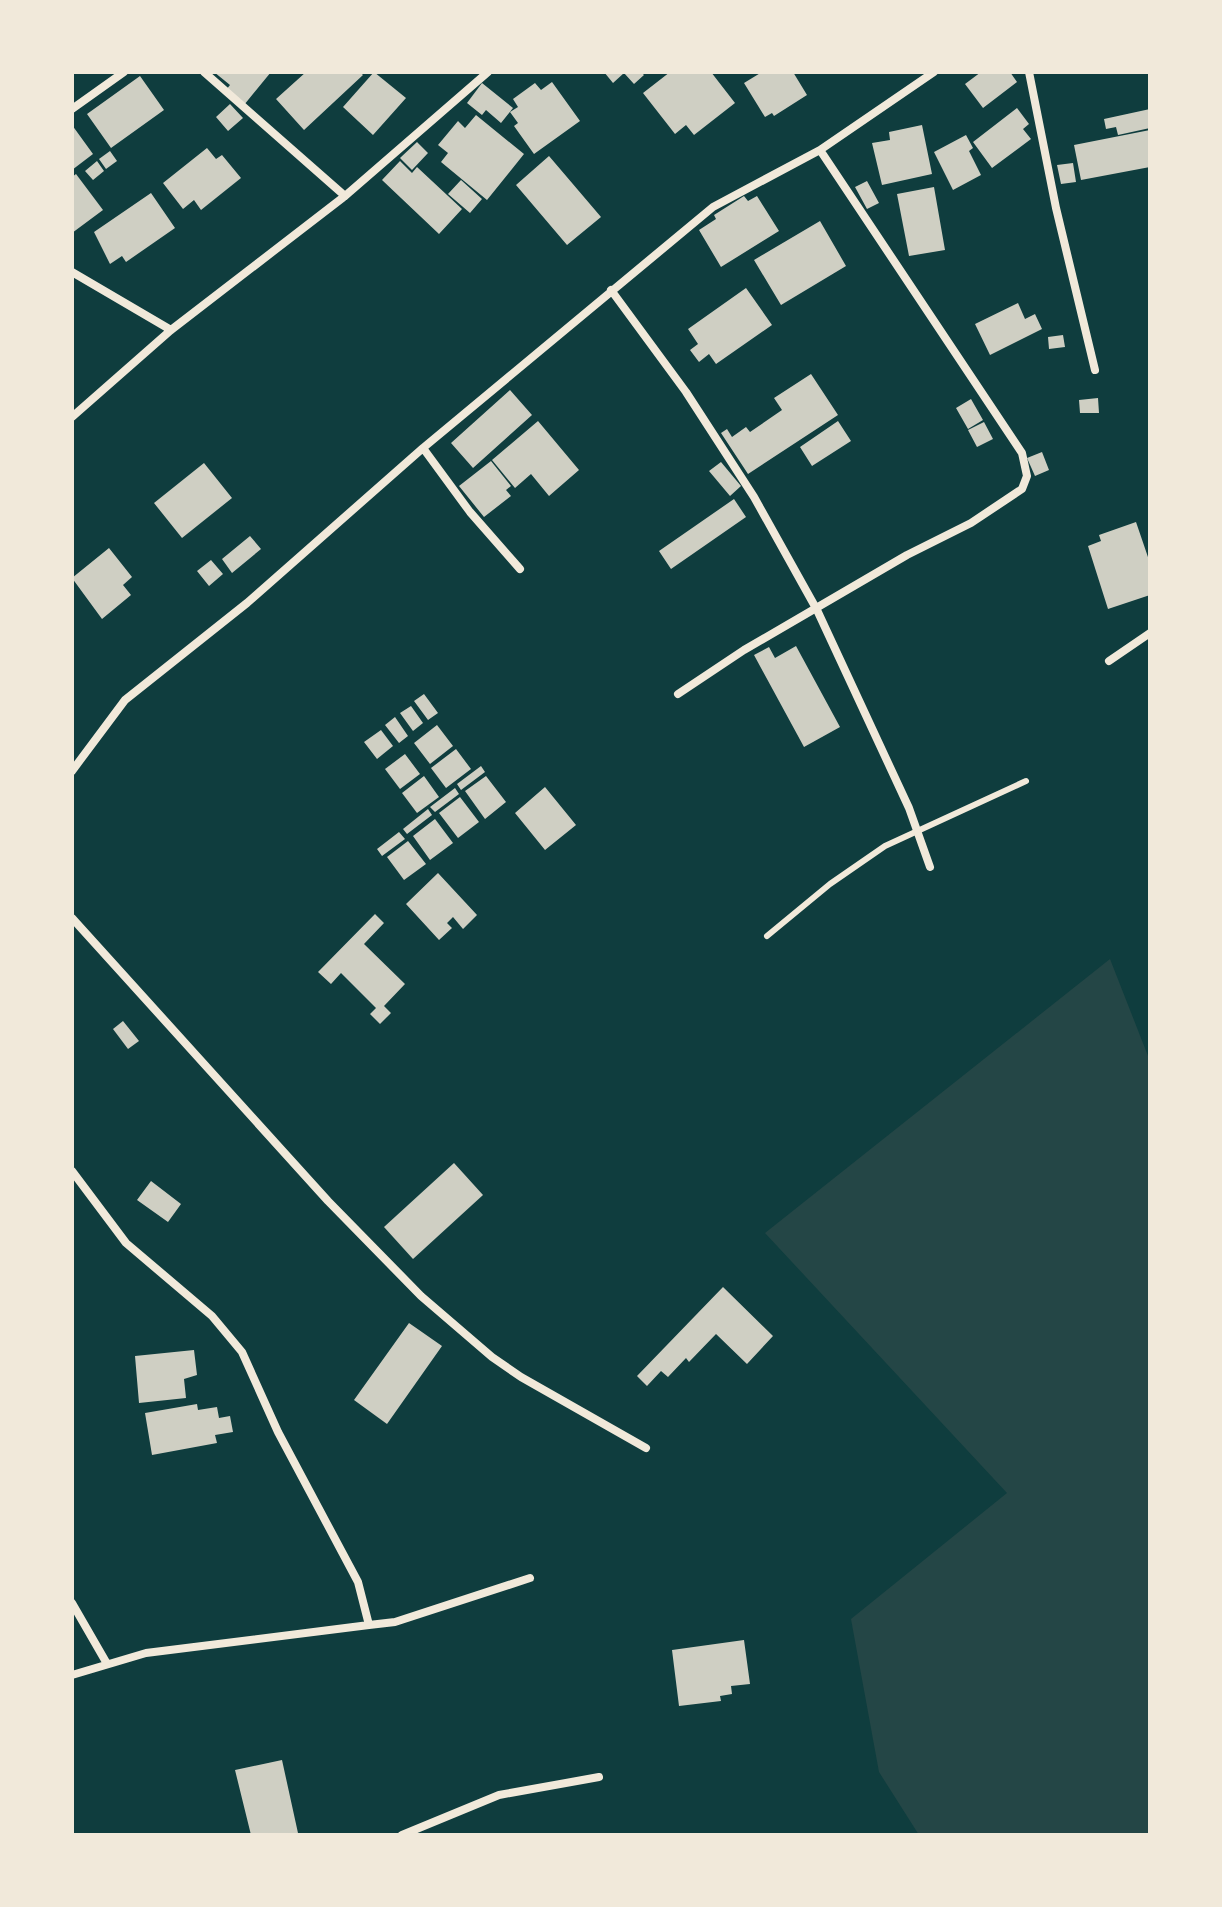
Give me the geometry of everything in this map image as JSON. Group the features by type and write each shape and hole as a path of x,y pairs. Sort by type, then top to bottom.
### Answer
{"street":[{"path":"72,109 124,72"},
{"path":"204,72 345,196"},
{"path":"72,417 171,330 345,196 488,72"},
{"path":"72,771 125,700 247,603 423,448 713,207 820,150 934,72"},
{"path":"1029,72 1056,208 1095,370"},
{"path":"678,694 744,650 907,555 971,523 1022,489 1027,476 1022,453 820,150"},
{"path":"72,272 171,330"},
{"path":"611,290 686,392 754,497 817,610 918,830 930,867"},
{"path":"423,448 470,512 520,569"},
{"path":"1109,661 1150,633"},
{"path":"72,918 328,1201 421,1296 514,1372 646,1448"},
{"path":"72,1171 126,1243 212,1316 242,1352 278,1432 358,1582 369,1625"},
{"path":"72,1675 106,1662 146,1653 395,1622 530,1578"},
{"path":"72,1603 106,1662"},
{"path":"402,1835 499,1795 599,1777"}],"lane":[{"path":"767,936 830,884 885,846 1026,781"}],"shaded area":[{"path":"1110,959 1150,1061 1150,1835 919,1835 879,1772 851,1619 1007,1493 765,1233"}],"building":[{"path":"214,72 271,72 244,105 226,90 230,85"},
{"path":"306,72 360,72 363,75 304,130 276,99"},
{"path":"374,72 406,98 373,135 343,107"},
{"path":"604,72 641,72 644,75 634,84 624,73 613,83"},
{"path":"670,72 711,72 735,103 694,135 686,125 675,134 643,93"},
{"path":"762,72 793,72 807,95 774,116 772,113 765,117 744,83"},
{"path":"981,72 1010,72 1017,82 983,108 965,84"},
{"path":"140,76 164,110 111,148 87,114"},
{"path":"552,82 580,121 534,154 514,126 518,123 510,112 518,107 513,99 535,83 541,90"},
{"path":"482,83 513,108 501,123 486,110 482,115 467,103"},
{"path":"230,104 243,118 228,131 216,117"},
{"path":"1017,108 1029,124 1023,129 1031,139 992,168 973,142"},
{"path":"1150,109 1150,128 1118,135 1116,127 1106,129 1104,119"},
{"path":"476,115 524,154 487,200 441,162 448,153 438,145 458,121 465,128"},
{"path":"72,125 93,154 72,170"},
{"path":"922,125 932,174 882,185 872,143 890,140 889,132"},
{"path":"1150,130 1150,167 1081,180 1074,145"},
{"path":"966,135 973,148 969,151 981,175 953,190 934,152"},
{"path":"417,142 428,153 412,170 400,158"},
{"path":"207,148 216,159 222,155 241,178 201,210 194,200 183,209 163,183"},
{"path":"110,151 117,161 106,169 99,159"},
{"path":"549,156 601,217 567,245 516,185"},
{"path":"97,161 104,171 93,180 85,171"},
{"path":"400,161 412,173 417,167 462,209 439,234 382,180"},
{"path":"1073,163 1076,182 1061,184 1057,165"},
{"path":"76,174 103,210 72,233 72,177"},
{"path":"461,180 482,199 470,213 448,194"},
{"path":"867,181 879,203 867,209 855,187"},
{"path":"934,187 945,250 909,256 897,194"},
{"path":"151,193 175,228 126,262 122,256 110,264 94,232"},
{"path":"744,196 748,201 757,196 779,231 721,267 699,230 716,219 714,215"},
{"path":"820,221 846,266 781,305 754,260"},
{"path":"746,288 772,325 716,364 709,354 699,362 690,350 698,344 688,329"},
{"path":"1018,303 1025,319 1035,314 1042,329 990,355 975,324"},
{"path":"1063,335 1065,347 1049,349 1048,337"},
{"path":"811,374 838,415 748,474 721,433 727,429 732,437 746,427 750,432 782,410 774,398"},
{"path":"510,390 532,415 473,468 451,443"},
{"path":"1098,398 1099,413 1080,413 1079,400"},
{"path":"971,399 983,420 968,429 956,408"},
{"path":"538,421 579,470 549,496 531,474 515,488 492,460"},
{"path":"838,421 851,441 812,466 800,447"},
{"path":"984,422 993,439 977,447 968,430"},
{"path":"1042,452 1049,470 1035,476 1027,458"},
{"path":"491,461 511,486 506,490 511,496 484,517 459,486"},
{"path":"721,462 741,486 730,496 709,471"},
{"path":"204,463 232,498 182,538 154,503"},
{"path":"734,499 746,517 671,569 659,551"},
{"path":"1136,522 1150,563 1150,595 1108,609 1088,546 1101,541 1099,535"},
{"path":"250,536 261,549 232,573 222,559"},
{"path":"109,548 132,577 123,585 131,595 102,619 72,578"},
{"path":"211,560 223,574 209,586 197,571"},
{"path":"796,646 840,727 804,747 754,655 769,647 775,658"},
{"path":"424,694 438,713 428,720 414,701"},
{"path":"411,706 423,723 413,731 400,713"},
{"path":"395,717 408,736 399,743 385,725"},
{"path":"437,725 453,746 430,764 414,743"},
{"path":"381,730 393,746 377,759 364,742"},
{"path":"456,749 471,769 446,788 431,768"},
{"path":"405,754 420,774 400,789 385,769"},
{"path":"481,766 485,772 461,790 457,784"},
{"path":"424,776 439,797 417,813 402,793"},
{"path":"486,776 506,802 485,819 465,791"},
{"path":"545,787 576,825 545,850 515,813"},
{"path":"455,788 459,794 435,812 430,807"},
{"path":"460,797 479,822 458,838 439,813"},
{"path":"428,809 432,815 407,834 403,829"},
{"path":"435,819 453,843 430,860 413,836"},
{"path":"399,832 405,839 382,856 377,849"},
{"path":"408,841 426,864 404,880 387,857"},
{"path":"438,873 477,915 463,929 453,917 447,923 452,928 439,940 406,904"},
{"path":"375,914 384,923 364,944 405,984 384,1006 391,1013 380,1024 370,1014 376,1008 341,973 331,984 318,972"},
{"path":"123,1021 139,1041 128,1049 113,1029"},
{"path":"454,1163 483,1195 413,1259 384,1227"},
{"path":"151,1181 181,1204 168,1222 137,1200"},
{"path":"723,1287 773,1336 747,1364 716,1334 689,1362 686,1358 668,1377 661,1371 647,1386 637,1376"},
{"path":"409,1323 442,1346 387,1424 354,1400"},
{"path":"194,1350 197,1375 184,1379 186,1398 139,1403 135,1356"},
{"path":"197,1404 198,1410 217,1407 219,1418 230,1416 233,1432 215,1435 217,1443 152,1455 145,1413"},
{"path":"744,1640 750,1684 731,1686 732,1694 720,1696 721,1701 679,1706 672,1650"},
{"path":"282,1760 298,1833 251,1835 235,1770"}]}
